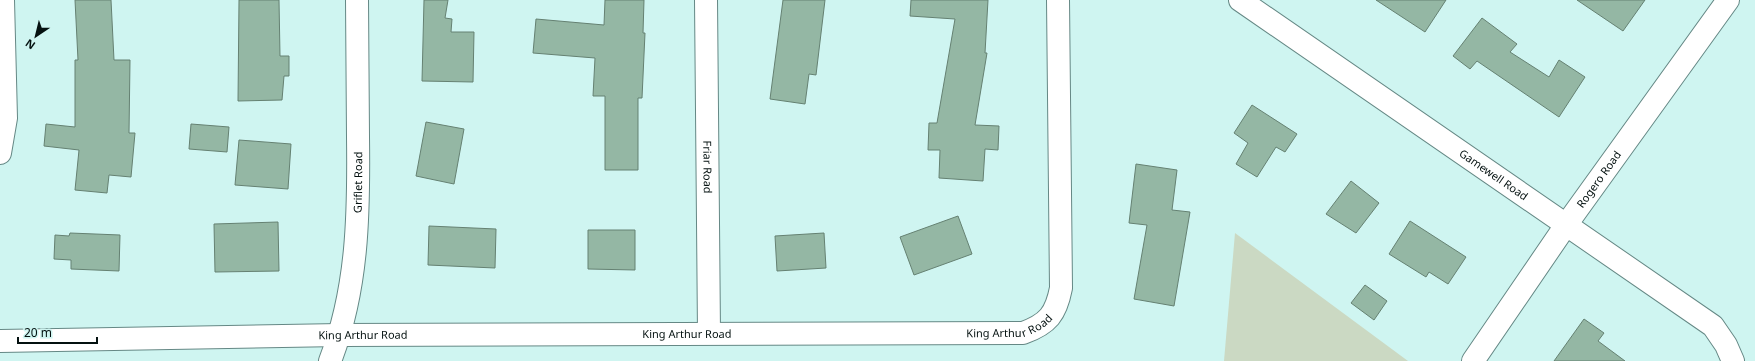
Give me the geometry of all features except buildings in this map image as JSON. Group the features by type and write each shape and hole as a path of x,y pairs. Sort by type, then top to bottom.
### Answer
{"street":[{"name":"Griflet Road","path":"330,361 340,335 352,284 359,208 357,0"},
{"name":"Friar Road","path":"706,0 708,333"},
{"name":"King Arthur Road","path":"0,341 340,335 1022,333 1038,327 1054,309 1058,302 1061,288 1058,0"},
{"name":"Gamewell Road","path":"1240,0 1712,326 1726,345 1734,361"},
{"name":"Rogero Road","path":"1473,361 1566,225 1728,0"},
{"path":"0,153 6,118 2,8"}],"green space":[{"path":"1235,233 1408,361 1224,361"}]}
